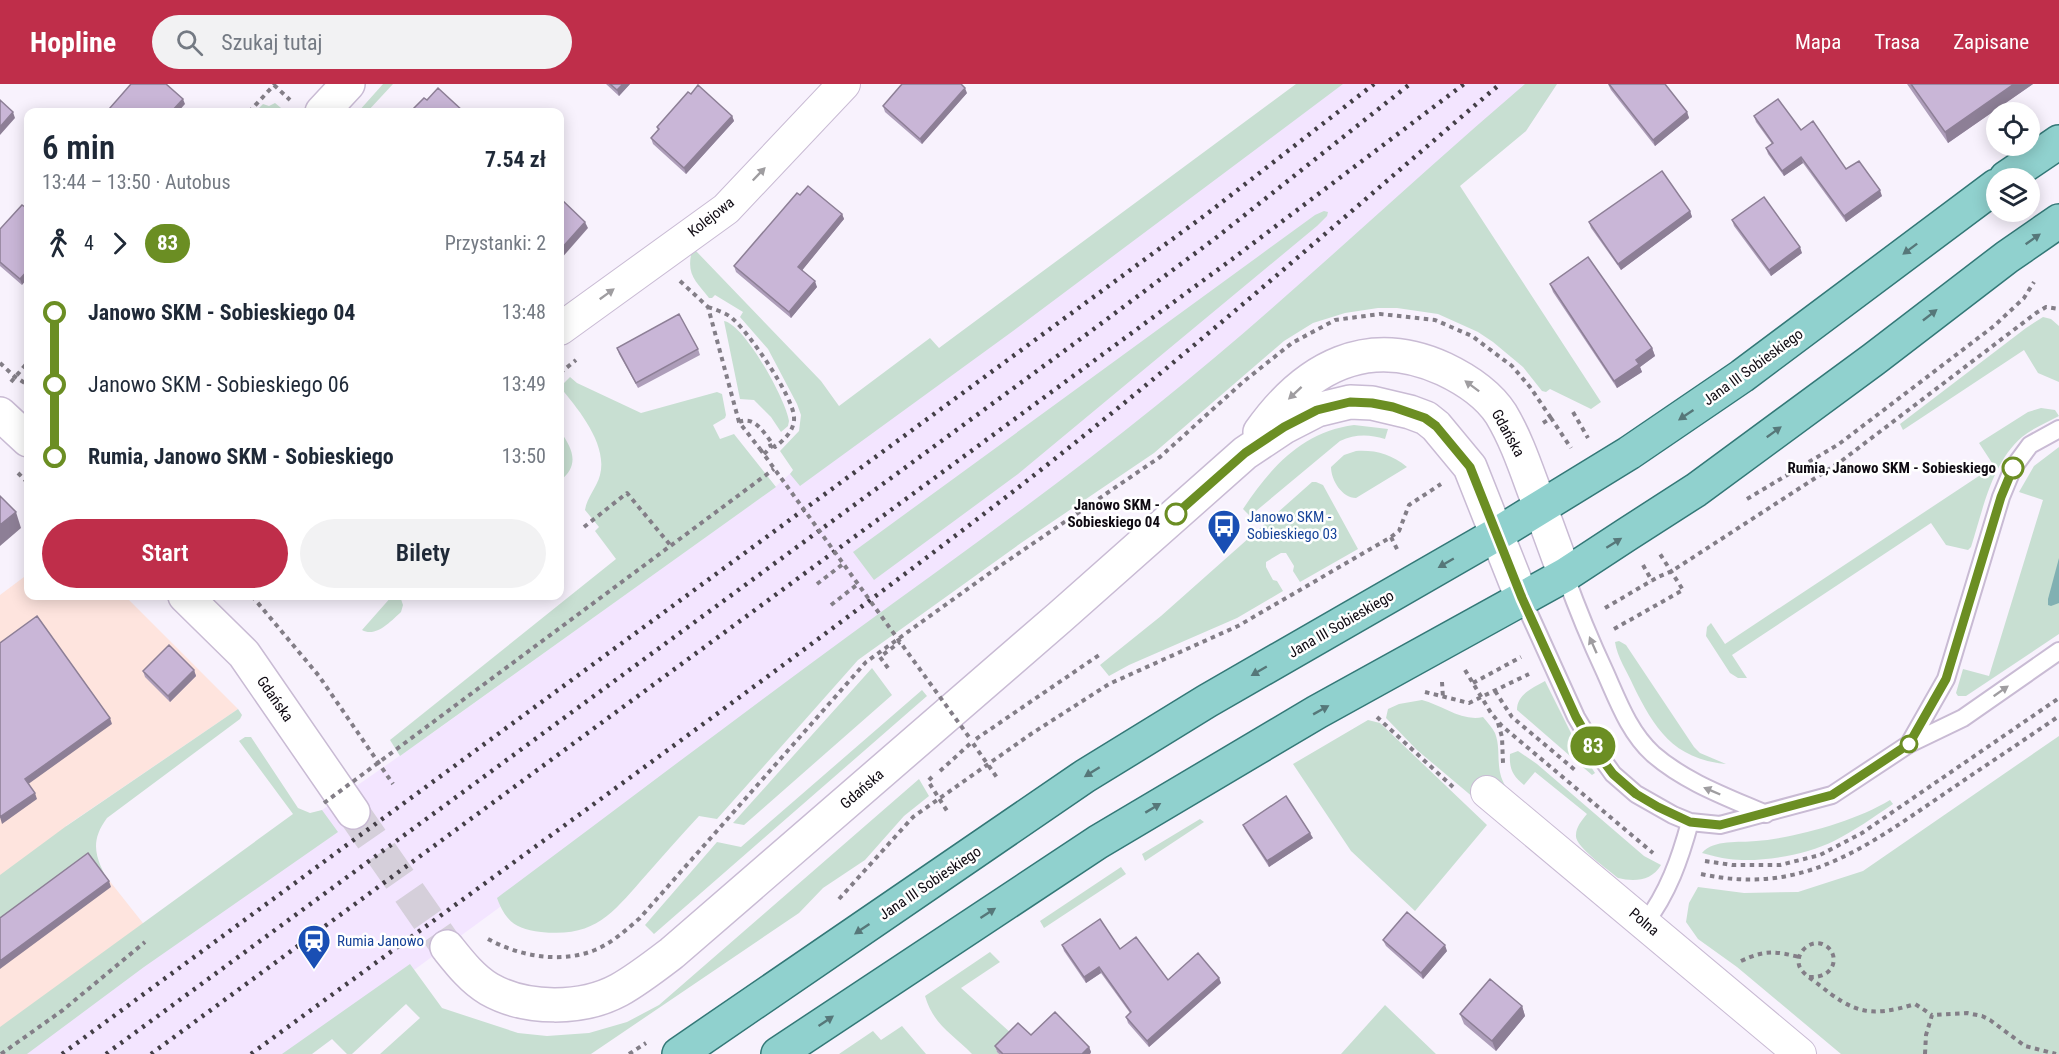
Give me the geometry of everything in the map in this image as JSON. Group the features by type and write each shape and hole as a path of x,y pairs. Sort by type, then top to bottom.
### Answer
{"main road":[{"path":"326,108 348,84"},
{"path":"2021,168 2059,142"},
{"name":"Jana III Sobieskiego","path":"666,1046 1085,776 1207,701 1497,534 1629,453 1708,401 1986,193"},
{"path":"777,1054 1098,842 1308,718 1565,575 1695,490 1874,359 2007,257 2059,221"},
{"name":"Gdańska","path":"1245,453 1270,417 1299,389 1323,371 1347,359 1391,354 1432,364 1461,378 1487,398 1500,413 1517,444 1565,575"},
{"path":"4,400 24,432"},
{"name":"Gdańska","path":"447,947 460,963 489,989 517,1000 548,1004 580,1003 618,991 672,953 1060,617 1245,453 1284,427 1317,410 1350,402 1372,403 1410,412 1425,418 1436,426 1473,473 1522,598"},
{"name":"Gdańska","path":"189,600 244,654 339,807"}],"street":[{"name":"Kolejowa","path":"564,326 726,209 844,84"},
{"name":"Polna","path":"1486,792 1800,1054"}],"lane":[{"path":"1909,744 1946,679 2001,497 2013,468 2030,445 2059,429"},
{"path":"1565,575 1582,621 1634,733 1653,754 1701,786 1766,814"},
{"path":"1522,598 1576,717 1595,750 1613,774 1636,794 1673,815 1690,822 1720,825 1832,795 1909,744 1963,718 2059,651"},
{"path":"1645,923 1657,908 1669,885 1681,856 1690,822"}],"path":[{"path":"253,108 274,84 291,100"},
{"path":"656,259 708,307 732,317 754,342 789,401 794,418 788,436 775,447 753,421 746,419 739,422"},
{"path":"1744,500 1839,444 1962,351 2015,307 2024,298 2039,274"},
{"path":"708,307 739,422 969,736"},
{"path":"1605,608 1658,577 1672,572 1840,462 2036,313 2046,307 2059,309"},
{"path":"480,933 509,950 554,957 573,956 594,951 616,939 640,918 866,662 1022,550 1160,457 1243,382 1292,343 1335,320 1380,314 1435,320 1472,336 1512,366 1530,387 1551,418"},
{"path":"0,363 24,382"},
{"path":"4,400 15,376 24,366"},
{"path":"764,454 771,447 766,436"},
{"path":"339,807 671,546 774,469"},
{"path":"834,904 913,817 987,764 1109,684 1238,626 1391,537 1399,531 1409,505 1450,479"},
{"path":"584,527 627,493 671,546"},
{"path":"817,584 843,564"},
{"path":"831,605 858,584"},
{"path":"255,600 319,676 393,784"},
{"path":"888,668 880,657 900,642"},
{"path":"979,737 1102,653"},
{"path":"1473,683 1522,656"},
{"path":"1372,712 1473,805 1486,792"},
{"path":"949,814 928,781 972,742 998,779"},
{"path":"1,1054 63,1010 145,942"},
{"path":"1809,977 1819,978 1827,974 1833,966 1833,957 1829,949 1821,944 1812,944 1804,948 1799,957 1799,965 1803,972 1809,977 1850,1008 1869,1012 1893,1011 1914,1004 1932,1015 1968,1013 1990,1020 2025,1046 2056,1054"},
{"path":"1717,984 1741,961 1757,953 1774,951 1799,957"},
{"path":"1925,1054 1926,1035 1932,1015"},
{"path":"629,1054 666,1046"}],"shaded area":[{"path":"383,84 393,84 371,108 362,108"},
{"path":"1296,84 1343,84 1013,331 800,486 790,474 793,470 780,451 799,431 801,415 797,404 768,349 740,317 743,312 715,295 709,298 697,283 690,268 691,255 696,251 821,381 839,406 930,338 939,348"},
{"path":"1298,84 1557,84 1525,132 521,896 500,907 414,970 398,993 311,1054 0,1054 0,1035 438,729 774,488 793,471 820,436"},
{"path":"1525,84 1557,84 1526,131 1460,186 1601,402 1591,409 1550,389 1546,392 1542,391 1523,367 1493,342 1478,332 1438,314 1397,308 1378,308 1345,313 1313,323 1284,341 1154,453 1021,543 858,660 717,819 699,816 624,900 602,920 576,931 560,933 525,929 508,919 497,898 1120,435 1251,327"},
{"path":"275,103 281,108 259,108 263,104 269,106"},
{"path":"1324,211 1328,212 1327,216 1317,226 1018,474 874,580 853,552 1315,215"},
{"path":"2043,317 2051,319 2059,326 2059,382 2038,373 2024,350 1903,430 1900,424"},
{"path":"724,321 743,335 773,381 789,421 788,426 781,432 771,417 754,400 740,399"},
{"path":"570,377 577,383 641,413 717,392 722,394 726,415 713,425 720,439 734,434 776,487 400,756 390,740 616,559 595,531 599,527 585,510 599,479 600,451 590,428 564,392 564,383"},
{"path":"2041,408 2055,410 2059,416 2035,428 2011,448 1989,488 1971,547 1968,550 1946,545 1931,523 1732,655 1747,678 1738,678 1730,673 1706,636 1707,627 1711,623 1725,644 1994,466 1979,443 2028,412"},
{"path":"1354,425 1388,429 1385,439 1362,436 1340,441 1250,516 1243,509 1277,466 1303,444 1335,429"},
{"path":"564,438 572,457 570,469 564,477"},
{"path":"2059,447 2059,634 1966,696 1958,696 1956,693 1963,669 1989,676 2043,500 2019,492 2034,466"},
{"path":"1356,451 1383,454 1407,467 1356,498 1351,497 1338,487 1331,467 1344,455"},
{"path":"1312,482 1323,485 1358,549 1300,582 1286,553 1281,553 1266,562 1266,567 1273,580 1277,581 1283,591 1237,618 1109,676 1100,665 1161,616"},
{"path":"2059,558 2059,603 2051,606 2048,605 2048,599"},
{"path":"24,577 24,600 129,600 238,709 66,826 146,927 0,1035 0,595"},
{"path":"388,600 401,600 403,605 401,612 388,624 373,632 362,630"},
{"path":"1619,641 1626,645 1694,747 1700,753 1726,764 1692,756 1668,739 1658,728 1641,701 1620,659 1615,642"},
{"path":"872,668 892,695 744,825 733,823"},
{"path":"1545,681 1578,747 1595,773 1592,775 1517,710 1523,696"},
{"path":"922,690 927,696 654,934 645,925 717,842 741,847"},
{"path":"1422,700 1467,717 1483,717 1494,731 1497,740 1500,773 1506,787 1504,789 1474,798 1417,750 1386,718 1388,709 1399,704"},
{"path":"238,709 242,715 240,719 107,818 97,837 96,845 99,861 111,887 91,859 0,926 0,875 65,827"},
{"path":"1368,720 1380,723 1487,825 1415,911 1351,851 1293,764"},
{"path":"2059,736 2059,1054 1841,1054 1737,967 1698,939 1686,922 1689,903 1698,887 1744,893 1798,892 1863,871"},
{"path":"245,737 251,737 298,808 310,813 322,810 338,832 144,967 27,1054 0,1054 0,1027 293,814 239,741"},
{"path":"1518,751 1537,764 1644,856 1661,865 1657,870 1642,879 1618,878 1593,858 1580,845 1576,835 1578,826 1587,814 1535,772 1524,785 1520,782 1512,772 1510,764 1510,754"},
{"path":"919,779 929,796 904,816 865,860 823,888 799,913 591,1054 380,1054 420,1018 406,1004 352,1054 347,1054 332,1039 312,1054 282,1054 410,964 442,1008 518,1033 547,1036 589,1033 627,1022 659,1005"},
{"path":"1890,800 1893,804 1856,828 1834,841 1810,850 1783,857 1755,860 1729,859 1702,853 1713,846 1727,842 1772,839 1825,827 1860,815"},
{"path":"1200,819 1204,822 1145,861 1142,854"},
{"path":"1121,867 1126,874 1044,928 1040,921"},
{"path":"990,952 1000,962 961,988 1012,1034 996,1050 999,1054 972,1054 933,1015 925,996"},
{"path":"1385,1005 1436,1054 1341,1054"},
{"path":"902,1026 926,1054 839,1054 873,1031 881,1040"}],"building":[{"path":"131,84 166,84 183,99 175,108 110,108"},
{"path":"610,84 623,84 617,90"},
{"path":"902,84 961,84 965,88 920,139 883,106"},
{"path":"1609,84 1665,84 1687,112 1653,140"},
{"path":"1911,84 2014,84 1986,102 1945,132"},
{"path":"698,85 732,116 684,168 651,138 659,129 657,127 688,92 691,94"},
{"path":"438,88 460,108 414,108 424,98 427,100"},
{"path":"1778,99 1801,130 1813,121 1846,169 1859,161 1880,190 1844,216 1801,157 1782,171 1766,148 1773,143 1754,116"},
{"path":"0,100 13,112 0,127"},
{"path":"1662,171 1690,211 1618,264 1589,222"},
{"path":"808,186 842,214 798,267 815,281 789,312 734,266 797,193 800,195"},
{"path":"1764,197 1800,247 1769,270 1732,220"},
{"path":"564,202 585,222 564,246"},
{"path":"22,205 24,206 24,274 20,279 0,262 0,229"},
{"path":"1588,257 1652,348 1636,360 1639,364 1614,381 1550,284"},
{"path":"679,314 698,349 636,383 617,348"},
{"path":"0,496 16,512 0,525"},
{"path":"37,616 110,718 25,779 35,793 0,817 0,643"},
{"path":"169,645 194,670 168,696 143,671"},
{"path":"1286,796 1310,833 1267,861 1243,825"},
{"path":"88,853 109,881 0,961 0,918"},
{"path":"1407,912 1445,945 1421,973 1383,940"},
{"path":"1100,919 1120,949 1136,937 1168,980 1198,953 1219,978 1147,1041 1126,1017 1131,1012 1099,967 1084,977 1062,945"},
{"path":"1490,979 1522,1006 1492,1041 1460,1014"},
{"path":"1055,1012 1089,1047 1082,1054 1003,1054 995,1046 1018,1023 1031,1035"}],"tunnel":[{"path":"353,812 447,947"}],"railway":[{"path":"62,1054 1208,213 1374,84"},
{"path":"106,1054 1075,343 1217,237 1410,84"},
{"path":"151,1054 1231,260 1464,84"},
{"path":"251,1054 716,714 993,507 1186,352 1500,84"}],"bus line":[{"name":"83","path":"1176,514 1245,453 1284,427 1317,410 1350,402 1372,403 1393,407 1425,418 1436,426 1470,467 1522,598 1576,717 1595,750 1613,774 1636,794 1690,822 1720,825 1832,795 1909,744 1946,679 2001,497 2013,468"}],"place":[{"name":"Rumia, Janowo SKM - Sobieskiego","path":"2013,468"},
{"name":"Janowo SKM - Sobieskiego 04","path":"1176,514"},
{"name":"Janowo SKM - Sobieskiego 03","path":"1224,555"},
{"name":"Rumia Janowo","path":"314,970"}]}
